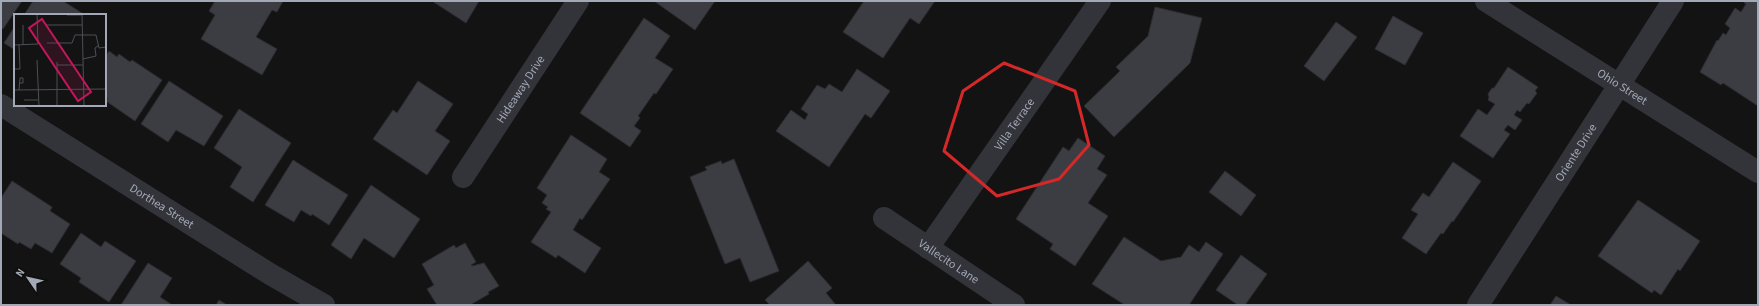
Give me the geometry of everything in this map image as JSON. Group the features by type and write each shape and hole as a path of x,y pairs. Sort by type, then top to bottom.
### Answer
{"street":[{"name":"Hideaway Drive","path":"462,177 578,1"},
{"name":"Villa Terrace","path":"928,248 1100,1"},
{"name":"Ohio Street","path":"1486,1 1758,172"},
{"name":"Oriente Drive","path":"1478,305 1673,1"},
{"name":"Dorthea Street","path":"1,105 264,270 324,305"},
{"name":"Vallecito Lane","path":"884,218 1014,305"}],"highlighted area":[{"path":"1004,63 1075,91 1089,145 1059,179 997,196 944,151 963,91"}],"building":[{"path":"1,1 22,1 3,29 1,28"},
{"path":"33,1 63,1 83,14 25,14"},
{"path":"215,1 283,1 277,12 272,10 256,37 277,49 262,75 201,39 215,15 209,11"},
{"path":"432,1 479,1 466,23"},
{"path":"654,1 715,1 695,30"},
{"path":"864,1 935,1 919,24 910,18 883,58 843,32"},
{"path":"1746,1 1758,1 1758,106 1723,83 1721,85 1700,72 1717,40 1718,41 1723,33 1726,35 1730,28 1725,24 1735,8 1741,12 1746,4 1744,3"},
{"path":"1155,7 1202,18 1190,63 1114,137 1084,106 1120,71 1116,67 1148,36"},
{"path":"1393,16 1423,33 1405,65 1375,49"},
{"path":"644,18 670,36 655,58 673,69 656,94 654,93 638,116 640,118 634,126 641,131 630,147 580,113"},
{"path":"1336,22 1357,37 1324,81 1304,66"},
{"path":"14,28 14,49 4,43"},
{"path":"109,51 117,57 119,54 130,62 132,60 162,80 135,121 106,101 108,99 106,98 106,56"},
{"path":"1508,67 1538,87 1535,91 1537,93 1529,104 1527,103 1520,112 1517,110 1514,115 1522,120 1515,130 1508,125 1504,130 1510,134 1493,158 1460,136 1478,109 1487,115 1495,104 1488,100 1488,94 1492,88 1494,88"},
{"path":"857,69 890,91 871,118 865,114 829,167 776,131 791,110 805,120 808,114 801,109 817,85 825,89 829,84 842,92"},
{"path":"169,81 223,116 204,146 176,130 168,142 141,124"},
{"path":"418,81 453,104 435,131 450,141 427,175 373,139 393,110 397,113"},
{"path":"239,109 291,143 253,202 230,187 242,167 214,148"},
{"path":"571,135 607,159 599,172 610,179 582,220 580,218 573,230 601,248 585,273 558,255 556,258 531,242 551,212 546,209 548,207 542,203 547,195 537,188"},
{"path":"1078,138 1105,156 1097,169 1107,175 1088,203 1108,216 1075,266 1050,249 1053,244 1016,219 1063,147 1069,151"},
{"path":"734,159 779,271 750,282 740,258 725,264 690,177 707,170 705,167 721,161 722,164"},
{"path":"293,160 348,195 329,225 312,214 311,216 301,210 294,222 265,205"},
{"path":"1453,162 1481,181 1453,222 1452,221 1443,234 1441,233 1426,254 1402,238 1418,214 1411,210 1423,193 1429,197"},
{"path":"1225,171 1256,195 1241,216 1209,192"},
{"path":"12,181 52,207 50,211 70,224 52,253 35,243 31,249 19,242 18,244 1,233 1,198"},
{"path":"371,185 420,219 394,258 364,238 351,259 331,245"},
{"path":"1638,200 1700,241 1680,271 1678,269 1661,295 1654,290 1652,293 1598,256"},
{"path":"81,233 101,247 105,241 136,261 109,302 79,282 81,278 60,264"},
{"path":"1124,237 1161,261 1181,257 1189,245 1199,252 1206,242 1223,254 1189,305 1125,305 1092,284"},
{"path":"465,243 476,262 471,265 484,263 499,286 488,292 489,294 470,305 437,305 427,289 434,285 422,264 454,245 456,248"},
{"path":"1241,255 1267,274 1245,305 1238,305 1216,290"},
{"path":"808,261 832,288 826,293 836,305 770,305 765,300"},
{"path":"148,263 172,278 160,297 172,305 121,305"},
{"path":"1556,296 1571,305 1550,305"},
{"path":"219,300 227,305 216,305"}]}
